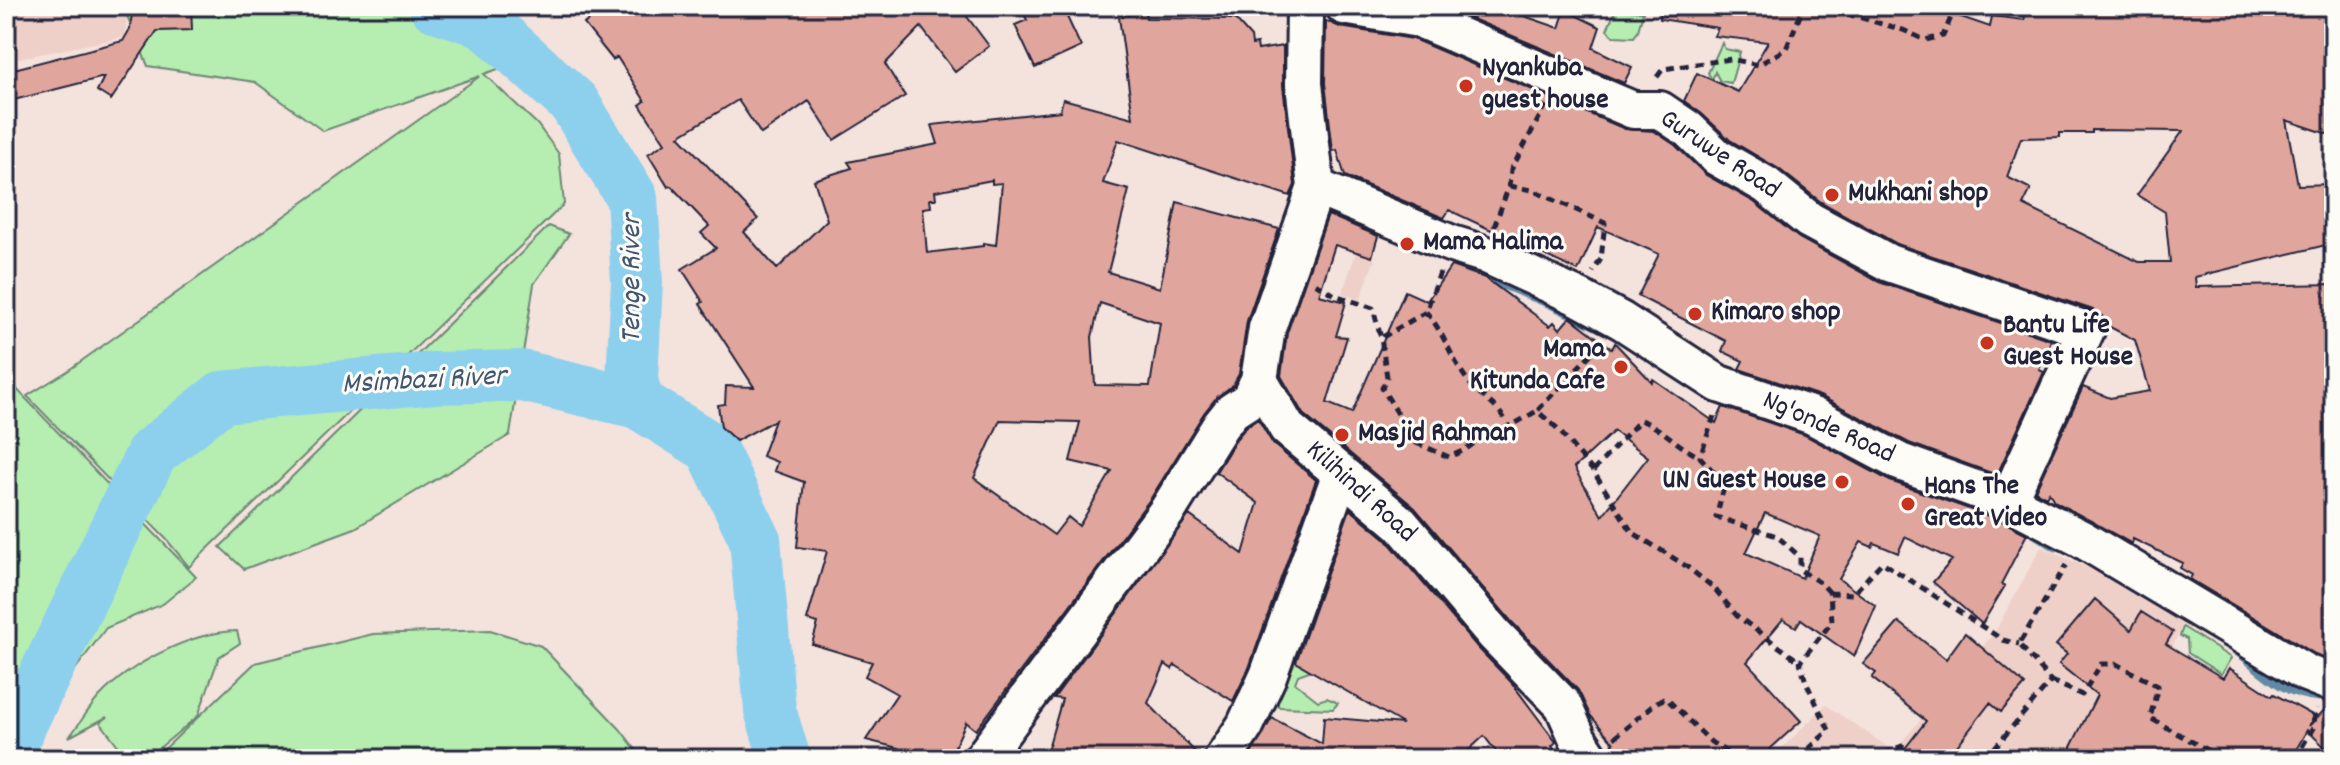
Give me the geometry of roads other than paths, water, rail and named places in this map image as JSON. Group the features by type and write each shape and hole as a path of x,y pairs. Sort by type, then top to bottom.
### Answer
{"street":[{"path":"982,759 1168,510 1220,426 1232,411 1249,400 1259,380 1267,328 1316,187 1304,84 1305,6"},
{"name":"Guruwe Road","path":"1344,6 1419,19 1633,110 1660,110 1688,129 1717,157 1766,185 1809,220 1889,263 2086,330 2008,501"},
{"name":"Ng'onde Road","path":"1316,187 1580,298 1622,321 1719,384 1813,416 1900,462 2008,501 2082,539 2331,684"},
{"name":"Kilihindi Road","path":"1259,380 1287,428 1401,524 1494,634 1563,705 1585,749"},
{"path":"1223,759 1245,726 1268,676 1341,473"}],"waterway":[{"name":"Tenge River","path":"435,6 484,22 574,103 632,198 637,282 632,380 638,403"},
{"path":"2006,6 2034,18"},
{"path":"1335,215 1354,222"},
{"path":"1455,262 1466,270 1548,303 1604,330"},
{"name":"Msimbazi River","path":"6,755 152,453 222,397 435,378 522,376 638,403 711,448 755,539 770,710 785,759"},
{"path":"2033,533 2056,547"},
{"path":"2237,651 2285,687 2320,697"}],"place":[{"name":"Nyankuba guest house","path":"1466,86"},
{"name":"Mukhani shop","path":"1832,195"},
{"name":"Mama Halima","path":"1407,244"},
{"name":"Kimaro shop","path":"1695,314"},
{"name":"Bantu Life Guest House","path":"1987,343"},
{"name":"Mama Kitunda Cafe","path":"1621,367"},
{"name":"Masjid Rahman","path":"1342,435"},
{"name":"UN Guest House","path":"1842,482"},
{"name":"Hans The Great Video","path":"1908,504"}]}
